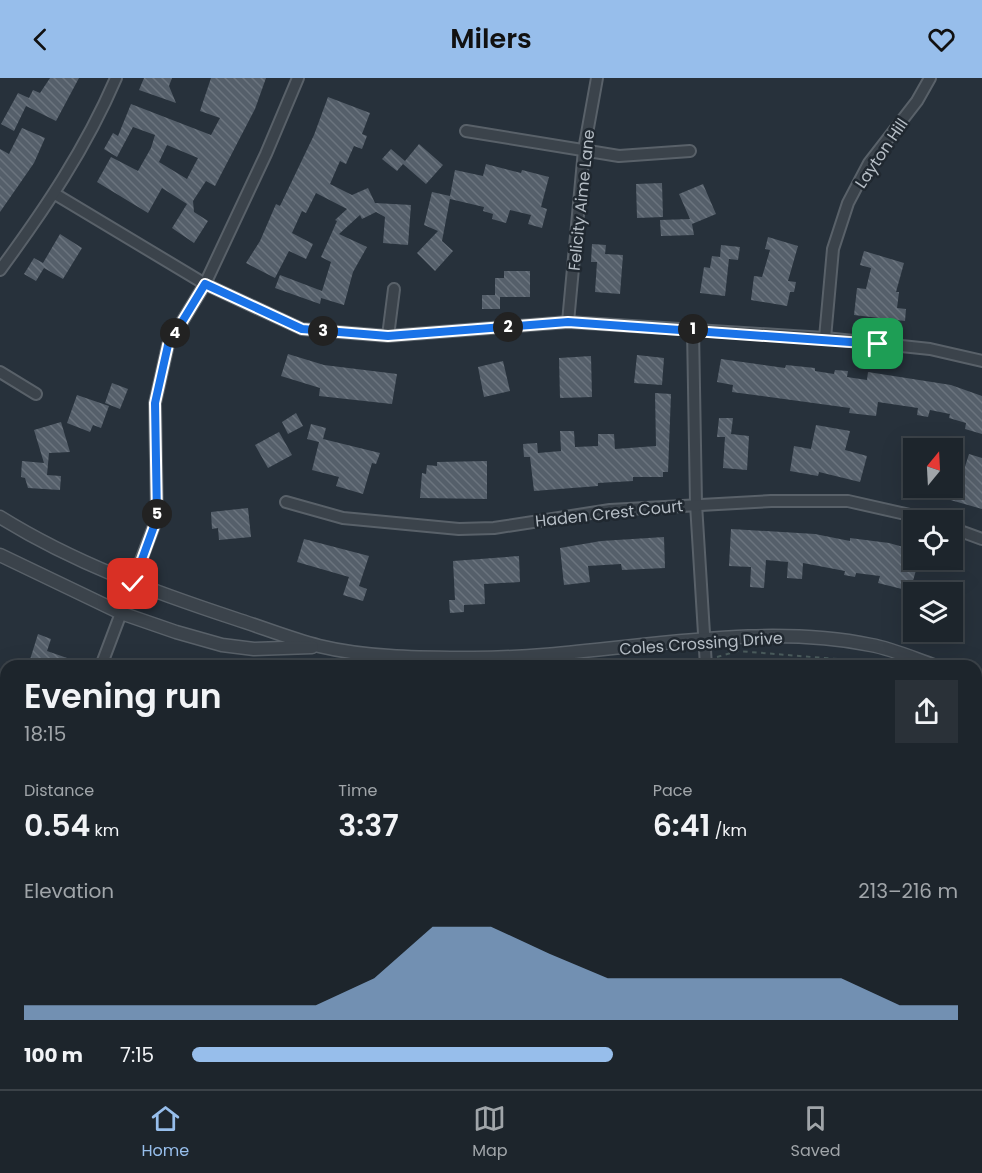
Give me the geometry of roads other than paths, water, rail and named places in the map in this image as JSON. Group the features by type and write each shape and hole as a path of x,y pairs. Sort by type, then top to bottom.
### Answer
{"street":[{"path":"0,270 55,194 86,144 116,78"},
{"path":"103,660 157,518 155,403 168,345 205,284 266,154 298,78"},
{"name":"Felicity Aime Lane","path":"568,322 584,150 597,78"},
{"name":"Layton Hill","path":"825,338 833,249 848,203 869,163 917,101 930,78"},
{"path":"466,131 619,156 690,151"},
{"path":"55,194 205,284 302,329 388,336 568,322 825,338 930,349 982,360"},
{"path":"388,336 394,289"},
{"path":"693,329 696,504 705,660"},
{"path":"0,372 36,394"},
{"name":"Haden Crest Court","path":"286,502 343,518 459,529 494,528 610,510 696,504 848,501 903,513"},
{"name":"Coles Crossing Drive","path":"0,518 65,554 133,584 320,646 374,655 475,658 580,653 703,640 808,637 873,645 918,660"},
{"path":"963,532 982,539"},
{"name":"Coles Crossing Drive","path":"0,555 121,613 222,645 254,649 320,646"}]}
